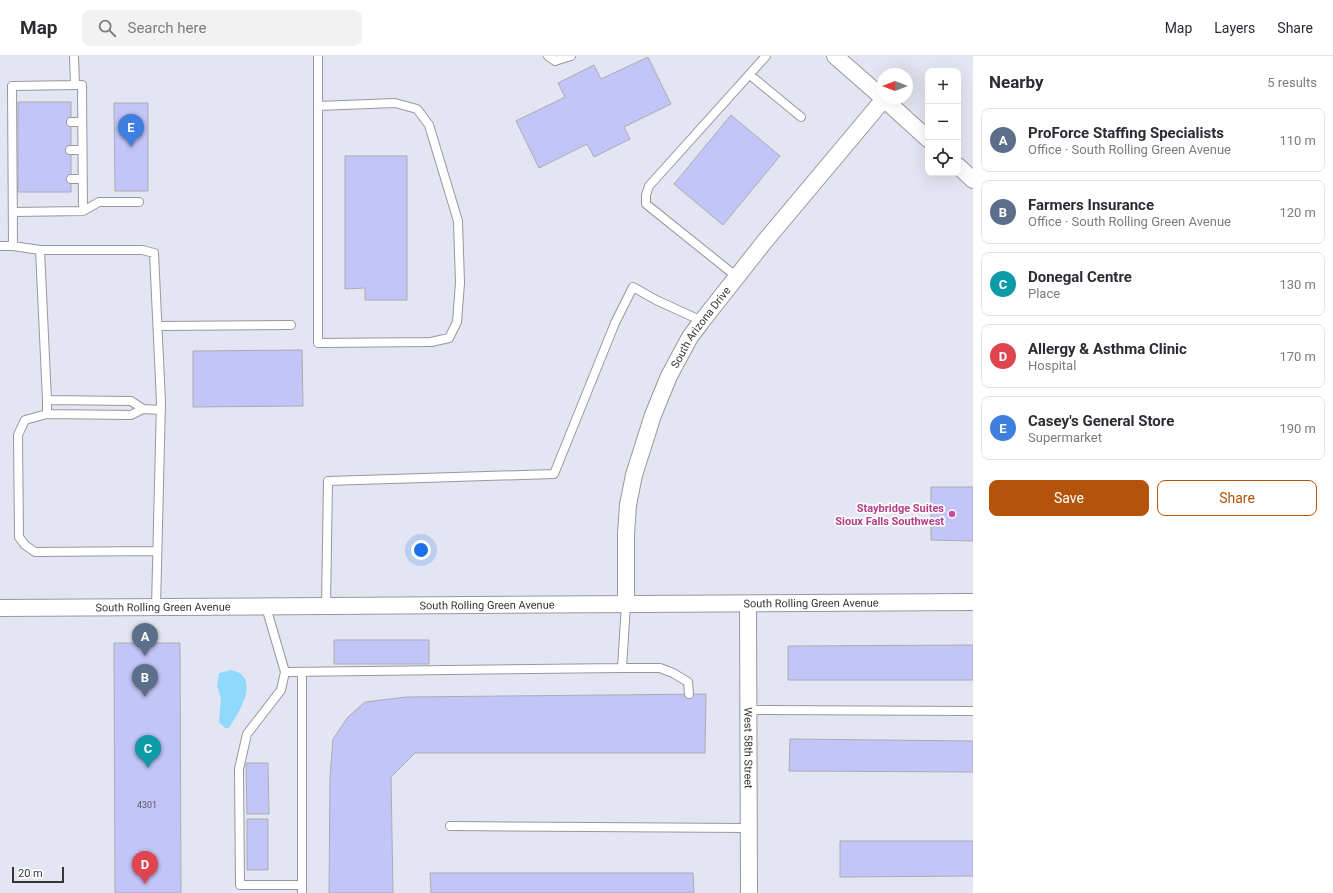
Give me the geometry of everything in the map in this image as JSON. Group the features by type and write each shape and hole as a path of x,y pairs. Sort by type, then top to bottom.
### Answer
{"street":[{"path":"835,56 877,93"},
{"name":"South Arizona Drive","path":"626,604 626,534 628,505 634,475 653,415 669,376 690,337 702,321 765,241 878,104"},
{"path":"890,104 925,136"},
{"path":"961,169 973,180"},
{"name":"South Rolling Green Avenue","path":"0,608 973,602"},
{"name":"West 58th Street","path":"748,604 749,893"}],"lane":[{"path":"74,56 75,85"},
{"path":"318,56 318,106 318,344 431,342 449,338 457,322 460,284 458,221 429,125 417,109 394,103 318,106"},
{"path":"548,56 555,61 571,56"},
{"path":"737,277 646,204 646,195 649,186 766,56"},
{"path":"750,75 801,117"},
{"path":"13,246 13,212 16,180 16,122 12,86 82,85 82,211"},
{"path":"71,122 82,122"},
{"path":"70,150 82,150"},
{"path":"71,179 82,179"},
{"path":"13,212 82,211 98,202 139,202"},
{"path":"0,246 13,246 40,250 142,250 154,253 161,410 156,551 156,607"},
{"path":"40,250 47,414"},
{"path":"326,606 328,481 554,474 614,323 633,287 656,300 702,321"},
{"path":"158,326 291,325"},
{"path":"47,400 131,401 143,409"},
{"path":"156,551 34,552 25,545 19,537 18,434 26,420 47,414 131,415 143,409 161,410"},
{"path":"622,668 626,604"},
{"path":"266,607 285,672 281,690 247,734 239,769 240,885 302,889 302,672"},
{"path":"285,672 660,668 673,673 688,682 689,694"},
{"path":"748,710 973,711"},
{"path":"450,826 748,828"}],"shaded area":[{"path":"0,56 973,56 973,893 0,893"}],"water":[{"path":"231,670 240,673 245,679 247,685 244,700 236,716 229,728 225,728 219,722 221,698 217,686 219,673"}],"building":[{"path":"648,57 671,104 624,127 630,139 594,157 587,144 539,168 516,121 565,97 558,83 594,65 601,79"},
{"path":"18,102 71,102 71,192 18,192"},
{"path":"114,103 148,103 148,191 115,191"},
{"path":"731,115 780,156 723,225 674,184"},
{"path":"345,156 407,156 407,300 365,300 365,288 345,289"},
{"path":"302,350 303,406 193,407 193,351"},
{"name":"Staybridge Suites Sioux Falls Southwest","path":"931,487 973,487 973,541 931,540"},
{"path":"334,640 429,640 429,664 334,664"},
{"path":"114,643 180,643 181,893 115,893"},
{"path":"973,645 973,680 788,680 788,646"},
{"path":"706,694 705,753 415,753 391,777 393,893 329,893 330,777 333,739 348,717 365,702 406,697"},
{"path":"790,739 973,741 973,772 789,771"},
{"path":"246,763 268,763 269,814 247,814"},
{"path":"247,819 268,819 268,870 247,870"},
{"path":"840,841 973,841 973,876 840,877"},
{"path":"430,873 693,873 694,893 431,893"}],"place":[{"name":"Casey's General Store","path":"131,147"},
{"name":"Staybridge Suites Sioux Falls Southwest","path":"952,514"},
{"name":"ProForce Staffing Specialists","path":"145,656"},
{"name":"Farmers Insurance","path":"145,697"},
{"name":"Donegal Centre","path":"148,768"},
{"name":"Allergy & Asthma Clinic","path":"145,884"}]}
